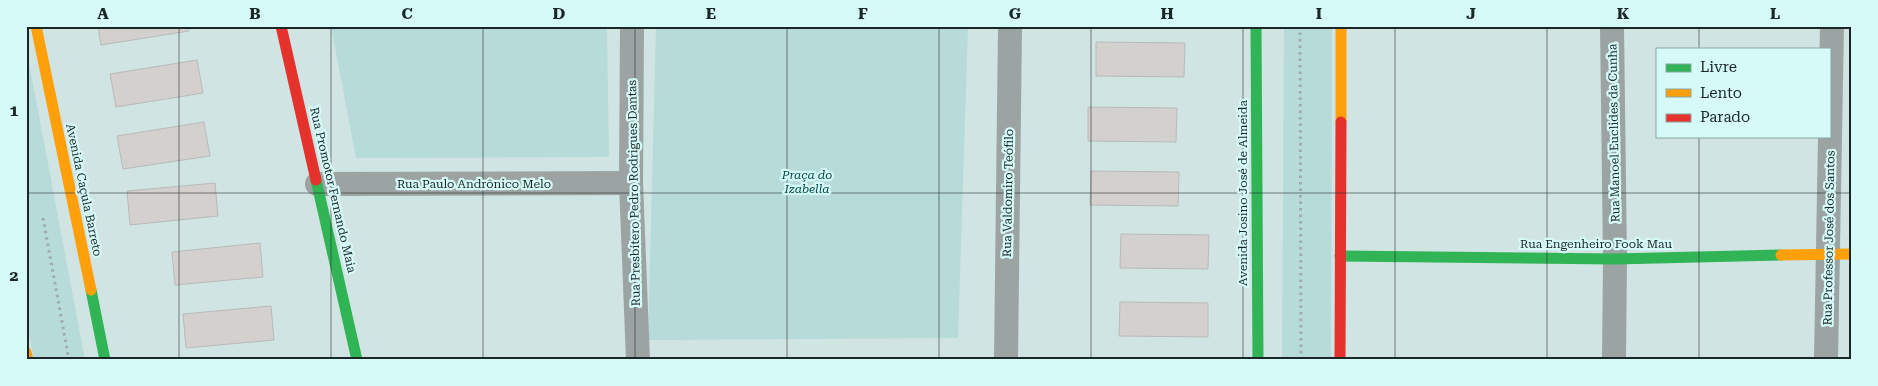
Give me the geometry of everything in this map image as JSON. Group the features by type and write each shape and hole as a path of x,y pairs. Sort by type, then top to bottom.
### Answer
{"street":[{"name":"Avenida Caçula Barreto","path":"36,26 105,360"},
{"name":"Rua Promotor Fernando Maia","path":"281,26 357,360"},
{"name":"Rua Presbítero Pedro Rodrigues Dantas","path":"632,26 631,183 638,360"},
{"name":"Rua Valdomiro Teófilo","path":"1006,360 1010,26"},
{"name":"Avenida Josino José de Almeida","path":"1256,26 1258,360"},
{"path":"1340,360 1341,26"},
{"name":"Rua Manoel Euclides da Cunha","path":"1612,26 1615,259 1614,360"},
{"name":"Rua Professor José dos Santos","path":"1826,360 1840,254 1839,35"},
{"name":"Rua Paulo Andrônico Melo","path":"317,184 631,183"},
{"name":"Rua Engenheiro Fook Mau","path":"1340,256 1615,259 1840,254"},
{"path":"26,352 28,360"}],"path":[{"path":"1300,26 1301,360"},
{"path":"42,212 69,360"}],"green space":[{"path":"331,26 607,26 609,157 356,158"},
{"name":"Praça do Izabella","path":"656,26 968,26 958,338 648,340"},
{"path":"1284,26 1332,26 1331,360 1282,360"},
{"path":"26,47 85,360 34,360 26,318"}],"building":[{"path":"98,26 188,26 189,31 101,45"},
{"path":"1096,42 1185,43 1184,77 1096,76"},
{"path":"197,60 203,93 116,107 110,74"},
{"path":"1088,107 1177,108 1176,142 1088,141"},
{"path":"204,122 210,156 123,169 117,136"},
{"path":"1091,171 1179,172 1178,206 1090,205"},
{"path":"215,183 218,216 130,225 127,191"},
{"path":"1121,234 1209,235 1208,269 1120,268"},
{"path":"260,243 263,277 175,285 172,252"},
{"path":"1120,302 1208,303 1208,337 1119,336"},
{"path":"271,306 274,340 186,348 183,314"}],"traffic: fast":[{"path":"1256,26 1258,360"},
{"path":"316,180 357,360"},
{"path":"1340,256 1615,259 1781,255"},
{"path":"91,290 105,360"}],"traffic: slow":[{"path":"36,26 91,290"},
{"path":"1341,26 1341,122"},
{"path":"1781,255 1852,254"},
{"path":"26,352 28,360"}],"traffic: jam":[{"path":"281,26 316,180"},
{"path":"1340,360 1341,122"}]}
